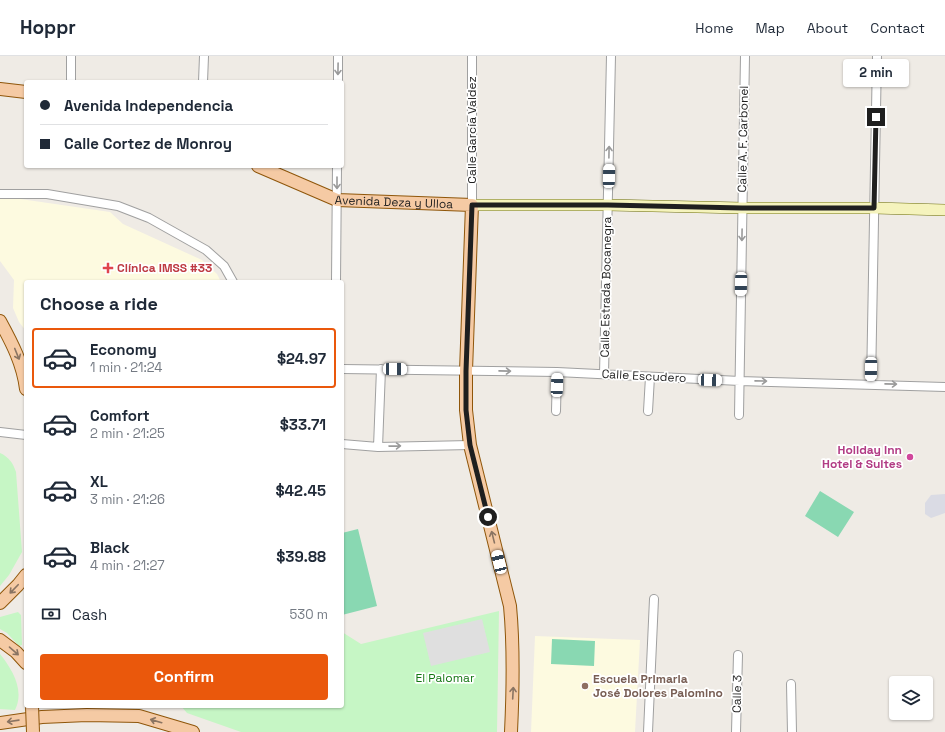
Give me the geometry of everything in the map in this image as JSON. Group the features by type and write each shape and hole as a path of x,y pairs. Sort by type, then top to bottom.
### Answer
{"main road":[{"path":"0,89 24,92"},
{"name":"Avenida Deza y Ulloa","path":"263,168 337,200 472,205 608,205 945,210"},
{"path":"472,205 466,410 470,445 510,606 514,675 511,732"},
{"path":"0,321 16,352 24,373"},
{"path":"0,603 24,578"},
{"path":"0,640 16,652 24,661"},
{"path":"32,708 33,732"},
{"path":"0,723 42,717 87,715 139,716 193,732"}],"street":[{"path":"71,56 71,80"},
{"path":"203,80 204,56"},
{"path":"338,56 338,80"},
{"name":"Calle García Valdez","path":"472,56 472,205"},
{"name":"Calle Estrada Bocanegra","path":"604,374 611,56"},
{"name":"Calle A. F. Carbonel","path":"739,415 745,56"},
{"path":"871,384 877,56"},
{"path":"336,280 337,168"},
{"path":"0,194 47,194 118,206 149,218 206,250 224,266 232,280"},
{"name":"Calle Escudero","path":"344,368 557,372 740,381 945,386"},
{"path":"378,447 381,369"},
{"path":"556,412 557,372"},
{"path":"648,411 650,377"},
{"path":"0,432 24,435"},
{"path":"344,444 378,447 470,445"},
{"path":"648,732 654,599"},
{"name":"Calle 3","path":"736,732 738,655"},
{"path":"791,684 792,732"}],"shaded area":[{"name":"Clínica IMSS #33","path":"0,196 110,212 123,224 202,260 217,274 220,280 24,280 24,328 19,322 13,308 14,280 0,261"},
{"path":"945,494 945,513 931,518 925,514 925,503 931,495"},
{"path":"482,619 490,652 431,666 423,633"},
{"name":"Escuela Primaria José Dolores Palomino","path":"535,636 640,640 635,732 531,732"}],"green space":[{"path":"0,453 6,456 14,466 16,472 22,552 9,575 0,586"},
{"path":"820,491 854,512 838,537 805,516"},
{"path":"358,529 377,606 344,614 344,532"},
{"name":"El Palomar","path":"499,611 497,732 241,732 187,713 183,708 344,708 344,633 361,644"},
{"path":"18,612 21,615 22,645 19,646 7,633 0,629 0,617"},
{"path":"552,639 595,641 594,666 551,664"},
{"path":"0,654 13,673 18,687 19,695 15,710 0,709"}],"place":[{"name":"Clínica IMSS #33","path":"108,268"},
{"name":"Holiday Inn Hotel & Suites","path":"910,457"},
{"name":"Escuela Primaria José Dolores Palomino","path":"585,686"}],"route":[{"path":"488,517 470,445 466,410 472,205 874,208 876,117"}]}
